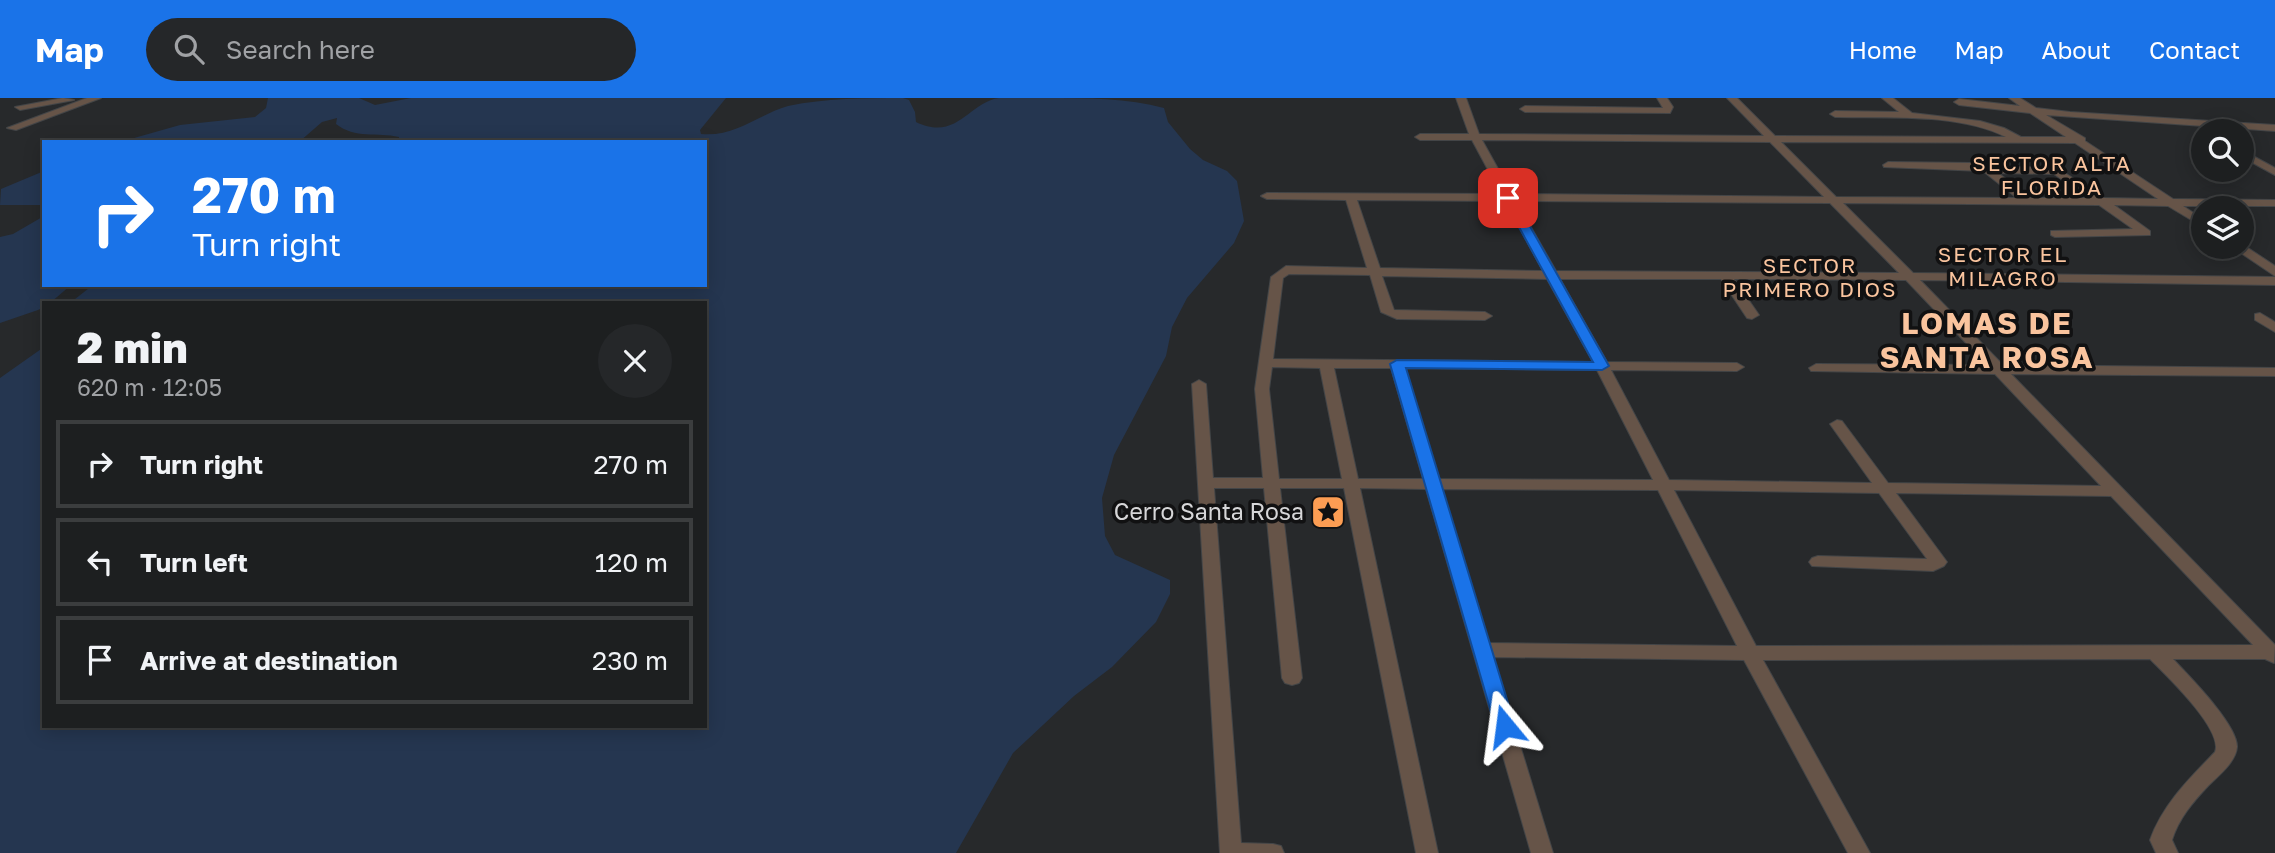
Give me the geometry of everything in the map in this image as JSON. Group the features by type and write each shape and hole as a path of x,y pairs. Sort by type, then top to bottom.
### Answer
{"street":[{"path":"20,107 79,98"},
{"path":"12,128 96,98"},
{"path":"1461,98 1475,138 1602,366 1750,653 1859,853"},
{"path":"1420,138 1475,138 1606,124 1667,111 1668,107 1662,98"},
{"path":"1732,98 1908,275 1995,369 2272,655"},
{"path":"1887,98 1973,166"},
{"path":"2014,98 2191,215"},
{"path":"1959,102 2037,112 2191,123"},
{"path":"1525,109 1606,124 1769,138 2081,140"},
{"path":"1835,114 1909,116 1991,127 2008,132 2019,140"},
{"path":"2254,127 2275,128"},
{"path":"2254,160 2275,172"},
{"path":"1888,165 2057,171 2146,233 2054,233"},
{"path":"1987,169 2028,201"},
{"path":"1267,196 2275,203"},
{"path":"1350,196 1388,312 1397,315 1485,316"},
{"path":"2254,258 2275,272"},
{"path":"1292,678 1263,405 1264,363 1273,324 1277,277 1280,273 1294,269 1552,275 1908,275 2275,281"},
{"path":"1726,277 1752,315"},
{"path":"2260,317 2275,328"},
{"path":"1264,363 1737,367"},
{"path":"1326,364 1427,853"},
{"path":"1397,364 1542,853"},
{"path":"1816,368 2275,372"},
{"path":"1199,384 1231,853 1273,853"},
{"path":"1818,562 1938,562 1837,424"},
{"path":"1205,483 2115,491"},
{"path":"1483,650 1750,653 2154,651 2272,655"},
{"path":"2154,651 2211,715 2224,734 2227,747 2223,757 2177,807 2164,826 2161,841 2167,853"}],"shaded area":[{"path":"268,98 359,98 375,105 411,98 726,98 700,130 701,134 714,134 736,129 788,106 845,99 903,98 909,100 916,122 930,127 952,124 979,106 999,98 1107,99 1164,108 1168,122 1190,149 1203,160 1227,171 1237,181 1244,221 1234,243 1187,298 1172,327 1166,356 1114,455 1102,498 1105,536 1115,555 1170,580 1170,594 1156,622 1112,667 1074,696 1013,753 956,853 0,853 0,378 42,348 42,728 707,728 707,301 73,301 90,287 707,287 707,140 399,140 399,137 351,132 336,124 337,118 322,122 301,140 127,140 180,125 255,117 266,108"},
{"path":"42,172 42,205 0,205 1,189"},
{"path":"42,217 42,287 69,287 52,301 42,301 42,308 0,323 0,237 13,234"}],"place":[{"name":"Cerro Santa Rosa","path":"1328,512"}],"district":[{"name":"SECTOR ALTA FLORIDA","path":"2052,176"},
{"name":"SECTOR EL MILAGRO","path":"2003,267"},
{"name":"SECTOR PRIMERO DIOS","path":"1810,278"},
{"name":"LOMAS DE SANTA ROSA","path":"1987,341"}],"route":[{"path":"1505,726 1397,364 1602,366 1508,198"}]}
